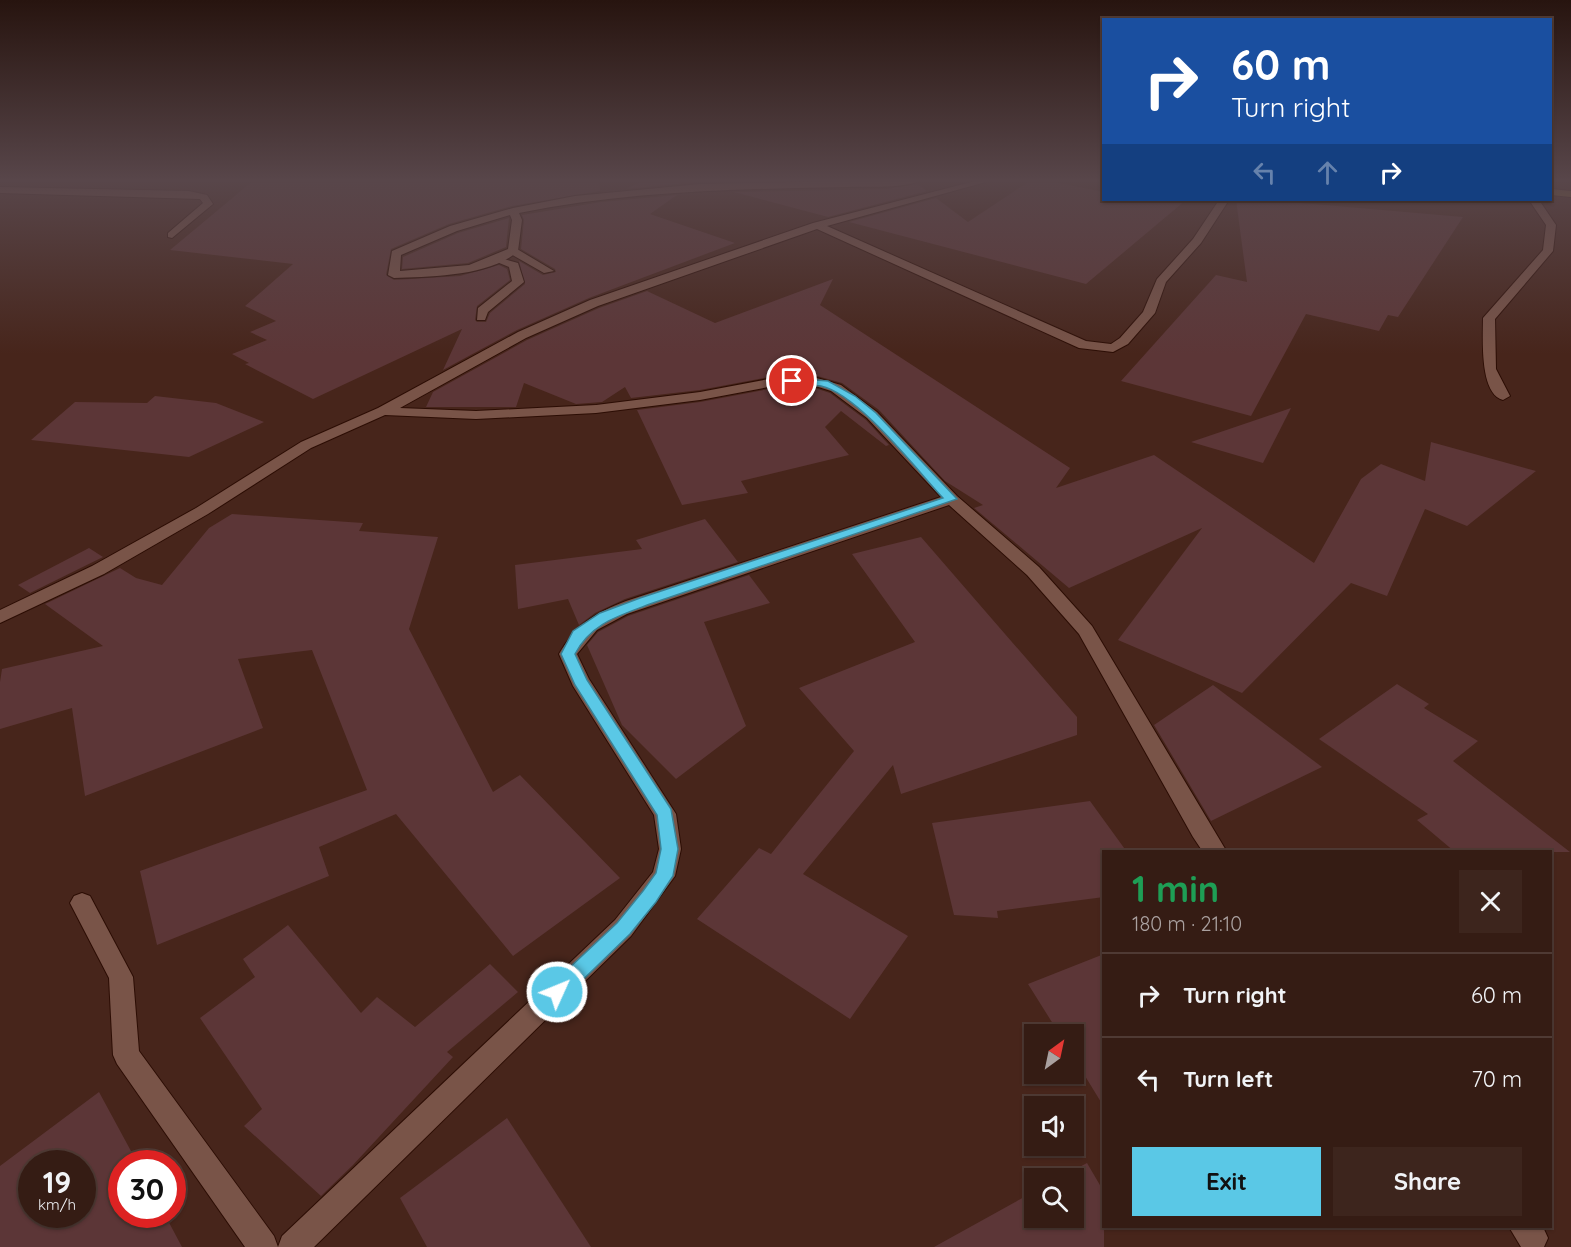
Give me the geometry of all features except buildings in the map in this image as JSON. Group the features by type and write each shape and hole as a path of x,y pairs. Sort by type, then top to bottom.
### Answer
{"street":[{"path":"426,238 396,253 394,274 449,273 497,260 513,251"},
{"path":"513,251 515,238"},
{"path":"0,617 98,570 202,511 306,445 382,411 522,335 594,303 779,238"},
{"path":"846,238 1083,345 1113,348 1124,341 1149,312 1161,281 1199,238"},
{"path":"1503,396 1489,369 1490,318 1548,251 1549,238"},
{"path":"513,251 548,272"},
{"path":"481,317 482,311 518,282 514,265 497,260"},
{"path":"382,411 476,415 596,409 700,396 774,382 810,381 836,388 872,415 951,499 1033,571 1086,630 1201,831 1215,850"},
{"path":"293,1247 623,928 664,876 670,849 665,814 580,681 568,654 578,634 605,616 645,601 951,499"},
{"path":"82,903 121,977 126,1055 263,1247"}],"route":[{"path":"557,992 623,928 650,896 664,876 670,849 665,814 580,681 568,654 578,634 605,616 645,601 951,499 872,415 852,398 825,384 792,381"}]}
